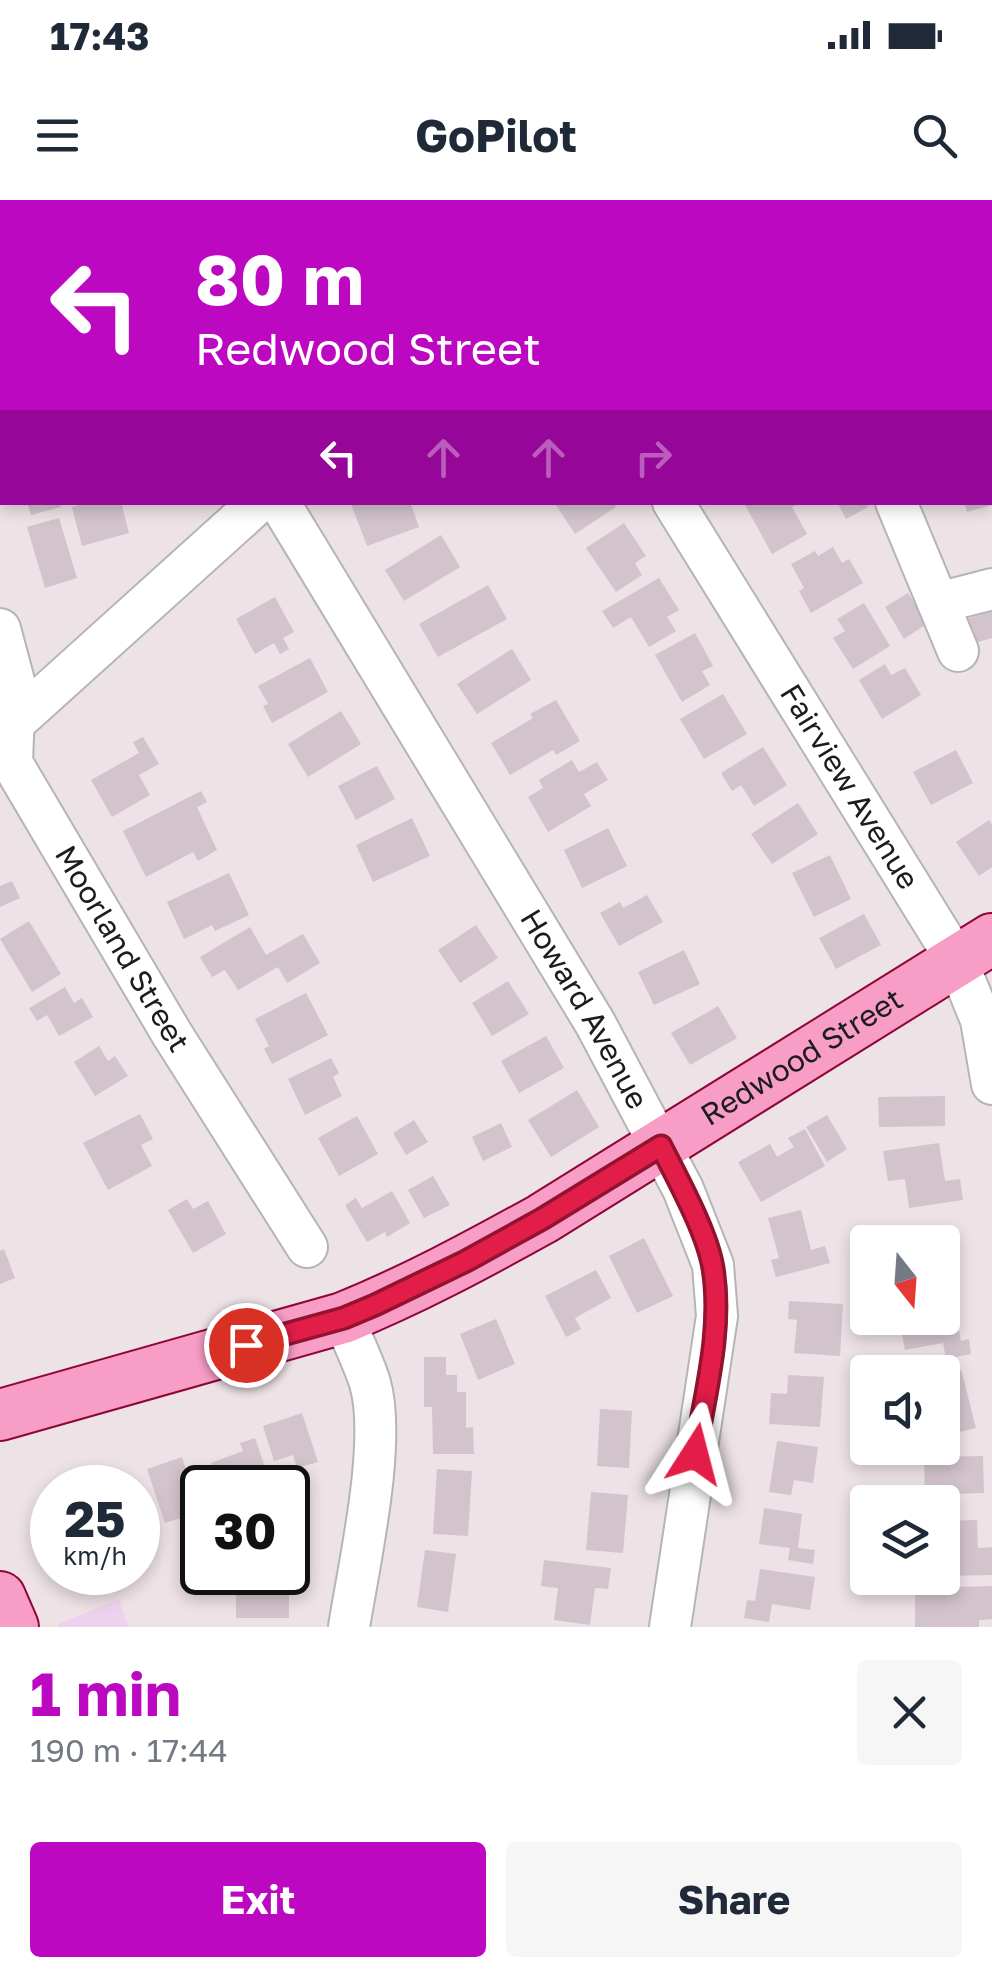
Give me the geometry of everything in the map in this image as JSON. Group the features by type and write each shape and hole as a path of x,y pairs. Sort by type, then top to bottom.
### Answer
{"main road":[{"name":"Redwood Street","path":"0,1414 344,1318 466,1261 661,1146 975,950"},
{"path":"0,1597 13,1627"}],"street":[{"path":"7,730 255,505"},
{"name":"Howard Avenue","path":"282,505 595,1023 683,1189 712,1264 717,1316 670,1627"},
{"name":"Fairview Avenue","path":"675,505 975,950 980,1020 992,1084"},
{"path":"897,505 958,652"},
{"path":"938,604 992,589"},
{"name":"Moorland Street","path":"0,630 16,685 7,730 12,762 172,1034 307,1247"},
{"path":"344,1318 370,1384 375,1420 367,1513 349,1627"}],"shaded area":[{"path":"119,1599 128,1627 59,1627 58,1624"}],"building":[{"path":"28,505 61,505 61,507 31,515"},
{"path":"122,505 129,533 82,546 72,507"},
{"path":"351,505 411,505 419,527 367,546"},
{"path":"556,505 615,505 616,507 575,534"},
{"path":"745,505 796,505 792,507 807,534 772,554"},
{"path":"839,505 867,505 868,507 846,519"},
{"path":"965,505 992,505 967,512"},
{"path":"59,518 77,578 45,588 27,527"},
{"path":"624,523 646,556 635,563 642,575 616,592 586,548"},
{"path":"441,535 460,567 404,601 385,570"},
{"path":"833,547 842,563 849,559 863,583 811,613 791,564 815,551 818,556"},
{"path":"659,578 679,610 667,617 676,631 649,647 631,617 613,628 602,611"},
{"path":"488,585 507,619 438,657 419,624"},
{"path":"908,593 928,623 904,639 885,607"},
{"path":"275,597 294,632 283,638 289,649 280,654 274,643 255,654 236,619"},
{"path":"864,603 890,646 853,669 833,638 845,631 837,619"},
{"path":"992,611 992,638 965,646 958,622"},
{"path":"695,633 713,666 702,671 710,685 682,702 655,655"},
{"path":"512,649 531,680 477,714 457,684"},
{"path":"310,658 328,692 272,723 258,686"},
{"path":"885,664 891,675 905,668 921,695 882,719 859,680"},
{"path":"723,694 747,734 704,759 680,719"},
{"path":"556,700 580,741 556,755 553,750 510,775 491,743"},
{"path":"341,711 361,744 308,777 288,744"},
{"path":"143,737 159,764 139,775 150,795 112,817 91,780 139,753 133,742"},
{"path":"763,747 787,785 754,806 741,785 732,791 721,773"},
{"path":"956,750 973,783 931,805 913,772"},
{"path":"572,760 579,772 597,762 608,780 584,794 591,806 548,832 528,797 543,788 539,780"},
{"path":"377,766 395,799 356,820 338,786"},
{"path":"201,791 207,802 197,807 217,850 198,861 193,852 146,877 123,831"},
{"path":"798,803 818,834 772,864 751,834"},
{"path":"412,818 430,856 373,882 356,845"},
{"path":"989,820 992,867 979,876 956,842"},
{"path":"608,828 627,866 582,888 564,850"},
{"path":"830,855 851,899 814,917 792,873"},
{"path":"229,873 249,915 215,931 212,925 184,939 167,902"},
{"path":"12,881 20,898 0,907 0,886"},
{"path":"647,895 663,922 619,946 600,913 620,902 623,908"},
{"path":"864,914 881,945 836,969 819,938"},
{"path":"29,921 61,974 32,992 0,939"},
{"path":"476,925 498,958 460,983 438,950"},
{"path":"250,927 266,955 303,934 320,963 287,983 278,967 238,990 225,970 212,977 200,957"},
{"path":"684,950 700,984 654,1005 638,972"},
{"path":"508,981 529,1014 492,1036 472,1003"},
{"path":"65,987 74,1003 82,998 93,1017 59,1036 47,1015 37,1021 29,1008"},
{"path":"306,993 328,1035 272,1064 264,1049 269,1046 255,1019"},
{"path":"718,1006 737,1038 690,1065 671,1033"},
{"path":"546,1036 564,1068 519,1093 501,1061"},
{"path":"99,1046 108,1061 115,1056 128,1076 95,1096 74,1062"},
{"path":"331,1058 339,1073 333,1077 342,1096 305,1115 288,1079"},
{"path":"577,1090 599,1127 551,1157 528,1120"},
{"path":"945,1096 945,1126 879,1127 878,1097"},
{"path":"140,1114 153,1139 141,1145 152,1166 108,1190 83,1143"},
{"path":"827,1115 847,1149 827,1162 806,1127"},
{"path":"357,1116 378,1154 339,1176 318,1138"},
{"path":"414,1120 428,1142 406,1155 393,1133"},
{"path":"501,1123 512,1147 483,1161 472,1137"},
{"path":"805,1129 825,1166 761,1202 738,1162 770,1144 777,1157 794,1147 788,1138"},
{"path":"939,1143 945,1181 960,1179 963,1200 909,1208 905,1179 888,1181 883,1151"},
{"path":"433,1176 450,1205 424,1218 408,1190"},
{"path":"392,1191 410,1223 387,1237 385,1232 367,1242 345,1205 356,1198 362,1208"},
{"path":"187,1199 193,1209 208,1201 226,1234 193,1253 168,1210"},
{"path":"801,1210 811,1250 825,1246 830,1263 776,1277 771,1260 779,1258 768,1218"},
{"path":"644,1238 673,1296 637,1313 609,1256"},
{"path":"4,1249 15,1278 0,1284 0,1251"},
{"path":"596,1270 611,1298 575,1318 581,1329 566,1337 545,1296"},
{"path":"789,1301 843,1304 840,1356 794,1353 797,1320 788,1319"},
{"path":"496,1319 515,1364 478,1380 460,1334"},
{"path":"902,1335 960,1335 961,1341 969,1339 971,1354 945,1355 943,1343 905,1350"},
{"path":"424,1357 446,1357 446,1375 457,1375 457,1392 466,1392 466,1428 473,1427 474,1454 433,1454 432,1407 424,1407"},
{"path":"960,1370 976,1428 960,1432"},
{"path":"788,1375 824,1377 820,1427 769,1424 771,1393 787,1394"},
{"path":"600,1409 632,1411 629,1468 597,1466"},
{"path":"302,1413 318,1462 296,1465 293,1455 274,1461 263,1426"},
{"path":"255,1438 264,1465 212,1465 243,1451 240,1443"},
{"path":"777,1441 818,1447 813,1483 794,1480 791,1495 769,1492"},
{"path":"960,1456 983,1456 984,1493 960,1494 960,1485 925,1485 924,1465 960,1465"},
{"path":"182,1457 184,1465 180,1465 180,1518 165,1523 160,1508 159,1465"},
{"path":"437,1469 472,1471 468,1536 433,1534"},
{"path":"591,1492 628,1495 623,1553 586,1550"},
{"path":"764,1508 802,1514 798,1548 815,1550 813,1564 788,1560 790,1548 759,1544"},
{"path":"960,1520 977,1520 978,1548 992,1547 992,1575 960,1576"},
{"path":"425,1550 456,1554 448,1612 417,1607"},
{"path":"544,1560 611,1568 608,1589 595,1588 590,1625 554,1620 558,1588 541,1586"},
{"path":"760,1569 815,1577 810,1610 772,1604 769,1622 744,1618 747,1600 755,1601"},
{"path":"992,1586 992,1619 979,1620 979,1627 915,1627 915,1595 960,1595 960,1587"},
{"path":"236,1595 289,1595 289,1618 236,1618"}],"route":[{"path":"246,1345 344,1318 375,1305 542,1219 661,1146 683,1189 712,1264 717,1316 695,1454"}]}
